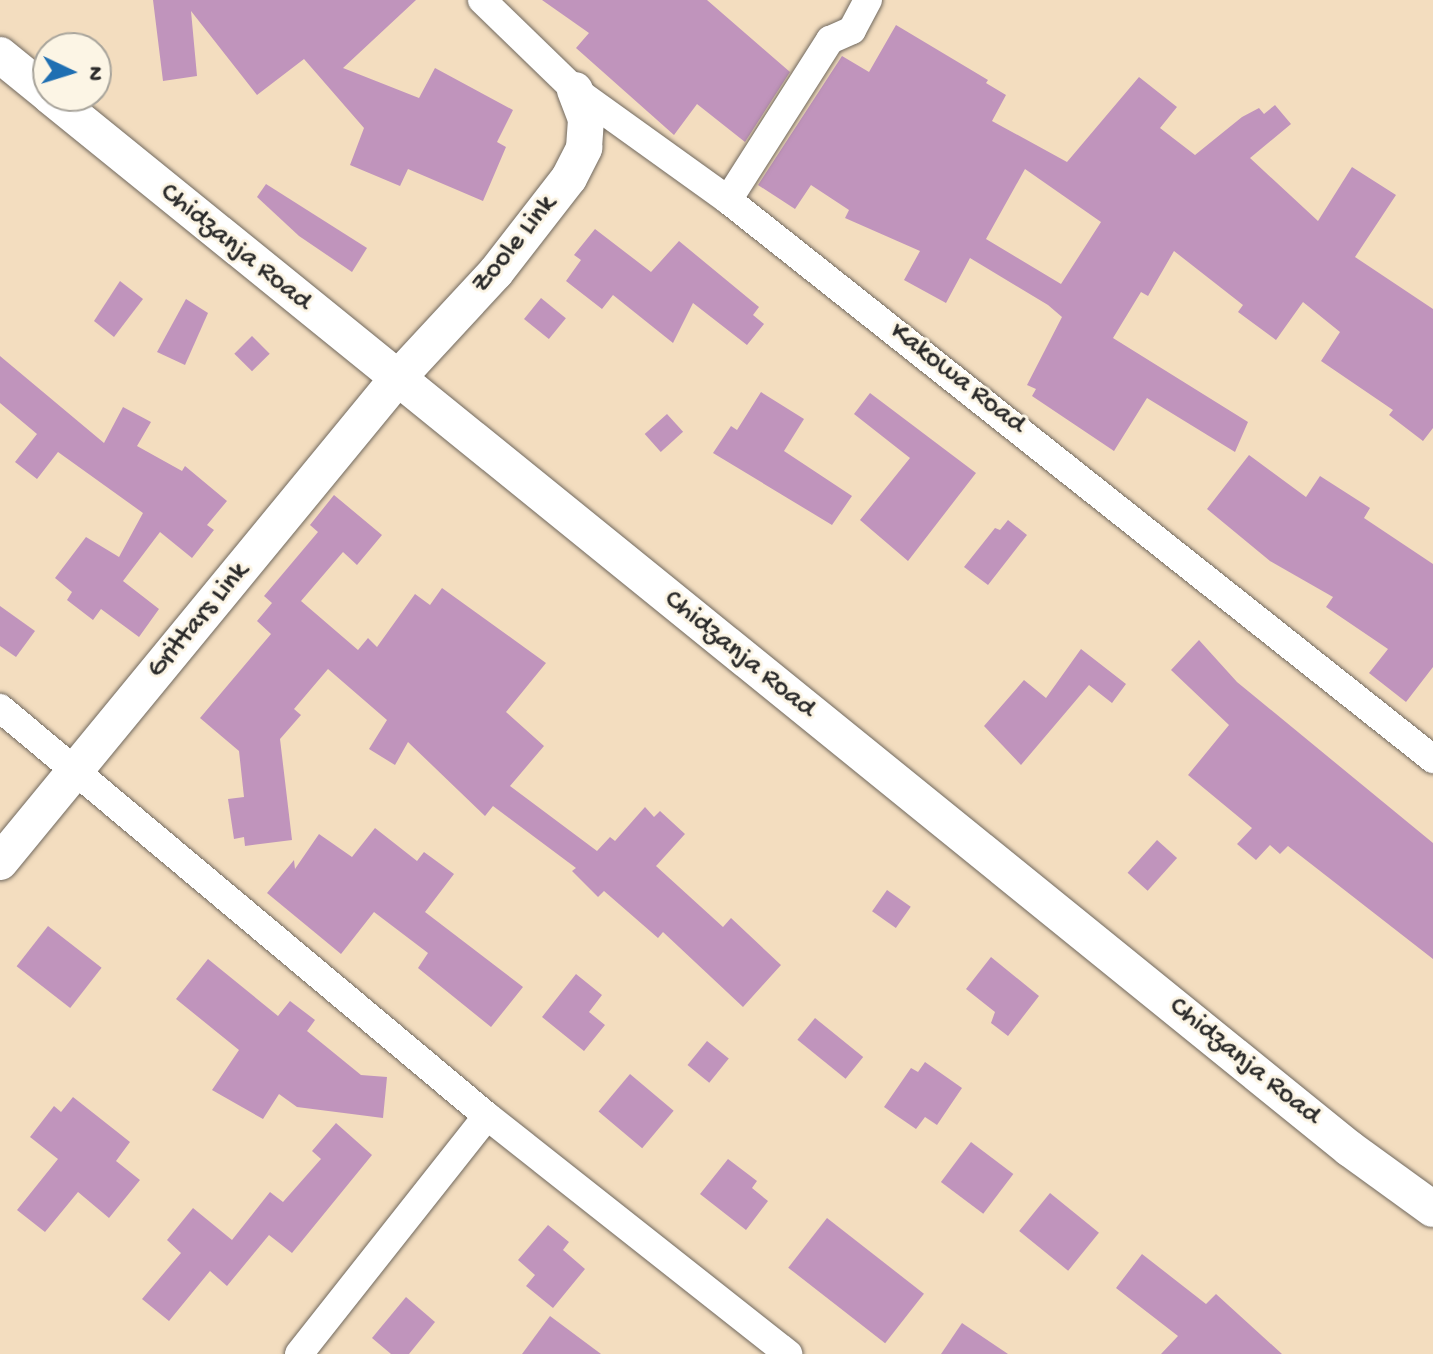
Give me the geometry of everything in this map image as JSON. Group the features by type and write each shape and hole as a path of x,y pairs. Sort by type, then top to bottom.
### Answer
{"street":[{"name":"Kakowa Road","path":"482,0 575,90 728,200 1433,759"},
{"path":"728,200 830,40 852,30 868,0"},
{"name":"Chidzanja Road","path":"0,55 32,81"},
{"name":"Zoole Link","path":"396,380 496,272 569,178 584,148 586,119 575,90"},
{"name":"Chidzanja Road","path":"70,112 396,380 1350,1149 1433,1209"},
{"name":"Grittars Link","path":"0,862 396,380"},
{"path":"0,708 487,1116 788,1354"},
{"path":"299,1354 487,1116"}],"building":[{"path":"153,0 416,0 343,68 419,98 435,68 513,110 497,142 506,147 483,201 408,169 400,186 350,165 364,128 304,59 257,95 191,11 197,76 163,81"},
{"path":"542,0 707,0 790,72 745,142 697,104 674,135 576,48 589,33"},
{"path":"896,25 988,80 986,83 1006,95 992,121 1067,162 1139,77 1177,107 1160,128 1195,155 1242,117 1259,108 1264,114 1275,105 1291,124 1250,158 1318,221 1352,167 1396,195 1355,257 1433,309 1433,428 1423,441 1389,415 1393,410 1321,361 1340,332 1303,302 1276,340 1238,312 1243,305 1174,251 1148,296 1141,292 1113,338 1248,422 1235,452 1147,398 1114,451 1032,396 1036,389 1027,385 1062,317 1048,305 970,258 946,303 904,280 920,251 845,218 849,210 811,185 795,209 758,185 842,56 869,72","holes":["1025,169 1101,222 1061,284 986,239"]},
{"path":"266,184 367,248 352,272 299,236 257,197"},
{"path":"595,229 651,272 679,241 759,307 753,315 764,324 747,345 693,303 673,343 613,295 602,309 566,281 581,260 574,255"},
{"path":"120,281 143,299 114,337 94,321"},
{"path":"541,298 566,318 549,339 524,319"},
{"path":"186,299 208,313 185,365 157,352"},
{"path":"252,336 270,354 252,371 234,354"},
{"path":"0,356 104,443 123,407 151,422 137,446 182,471 185,466 227,501 207,525 214,530 192,558 160,532 123,581 159,609 139,637 101,609 93,620 67,600 72,592 55,578 86,537 119,557 143,513 58,452 37,479 15,462 37,434 0,403"},
{"path":"761,392 804,419 784,451 852,496 832,525 713,453 731,426 737,430"},
{"path":"870,393 976,473 908,561 860,520 910,458 854,414"},
{"path":"667,414 683,432 661,452 645,434"},
{"path":"1249,455 1306,497 1320,476 1370,508 1364,518 1433,564 1433,667 1406,702 1369,673 1388,649 1326,607 1333,597 1270,561 1207,509"},
{"path":"334,495 382,535 357,565 343,552 301,601 358,650 368,638 377,647 415,594 430,605 442,588 546,663 506,712 544,746 510,786 597,851 610,837 615,841 645,807 654,817 660,811 685,834 656,866 723,927 731,918 781,965 743,1007 663,932 658,938 604,891 598,897 572,871 576,868 493,806 485,816 408,742 395,765 369,749 387,720 328,669 294,709 301,715 280,739 292,840 245,846 244,837 234,839 228,799 244,797 239,751 200,718 271,634 257,621 272,603 264,596 318,532 310,525"},
{"path":"1008,520 1027,535 988,585 964,567 995,528 1000,530"},
{"path":"0,606 35,631 16,657 0,646"},
{"path":"1199,640 1237,682 1433,843 1433,959 1288,846 1280,854 1270,845 1256,860 1237,844 1252,828 1188,775 1229,725 1171,670"},
{"path":"1081,649 1126,684 1112,703 1089,685 1021,765 984,726 1024,680 1046,698"},
{"path":"375,828 417,861 424,852 454,874 425,912 523,987 491,1027 418,968 428,953 374,912 341,954 267,893 294,860 295,869 319,834 352,857"},
{"path":"1157,840 1177,858 1148,891 1128,873"},
{"path":"887,890 911,907 896,928 872,911"},
{"path":"48,926 102,968 70,1008 17,966"},
{"path":"991,957 1039,996 1008,1036 991,1023 995,1012 966,989"},
{"path":"208,959 278,1016 290,1001 315,1020 307,1031 361,1075 387,1077 383,1118 297,1107 279,1094 263,1119 212,1090 239,1050 176,999"},
{"path":"576,974 602,995 589,1012 605,1025 584,1051 542,1017"},
{"path":"815,1018 863,1057 846,1079 797,1040"},
{"path":"707,1041 729,1059 709,1083 687,1065"},
{"path":"925,1062 962,1088 937,1125 925,1117 916,1129 884,1107 911,1068 918,1072"},
{"path":"630,1074 674,1111 642,1148 599,1112"},
{"path":"73,1097 130,1142 116,1161 140,1180 109,1218 78,1192 45,1232 17,1210 58,1159 30,1137 54,1106 61,1112"},
{"path":"336,1123 372,1155 292,1253 269,1235 227,1286 210,1271 169,1321 142,1299 181,1253 167,1240 193,1208 232,1240 270,1192 283,1202 321,1159 312,1151"},
{"path":"971,1142 1013,1174 983,1214 941,1182"},
{"path":"728,1159 757,1181 752,1188 768,1201 746,1230 700,1194"},
{"path":"1050,1193 1099,1233 1068,1271 1019,1231"},
{"path":"827,1218 924,1294 885,1343 788,1268"},
{"path":"548,1225 569,1242 563,1250 585,1269 553,1308 526,1286 535,1275 518,1260"},
{"path":"1142,1254 1206,1304 1216,1294 1282,1354 1161,1354 1178,1336 1116,1288"},
{"path":"406,1297 435,1322 409,1354 391,1354 372,1338"},
{"path":"550,1316 601,1354 522,1354"},
{"path":"962,1323 1008,1354 941,1354"}]}
